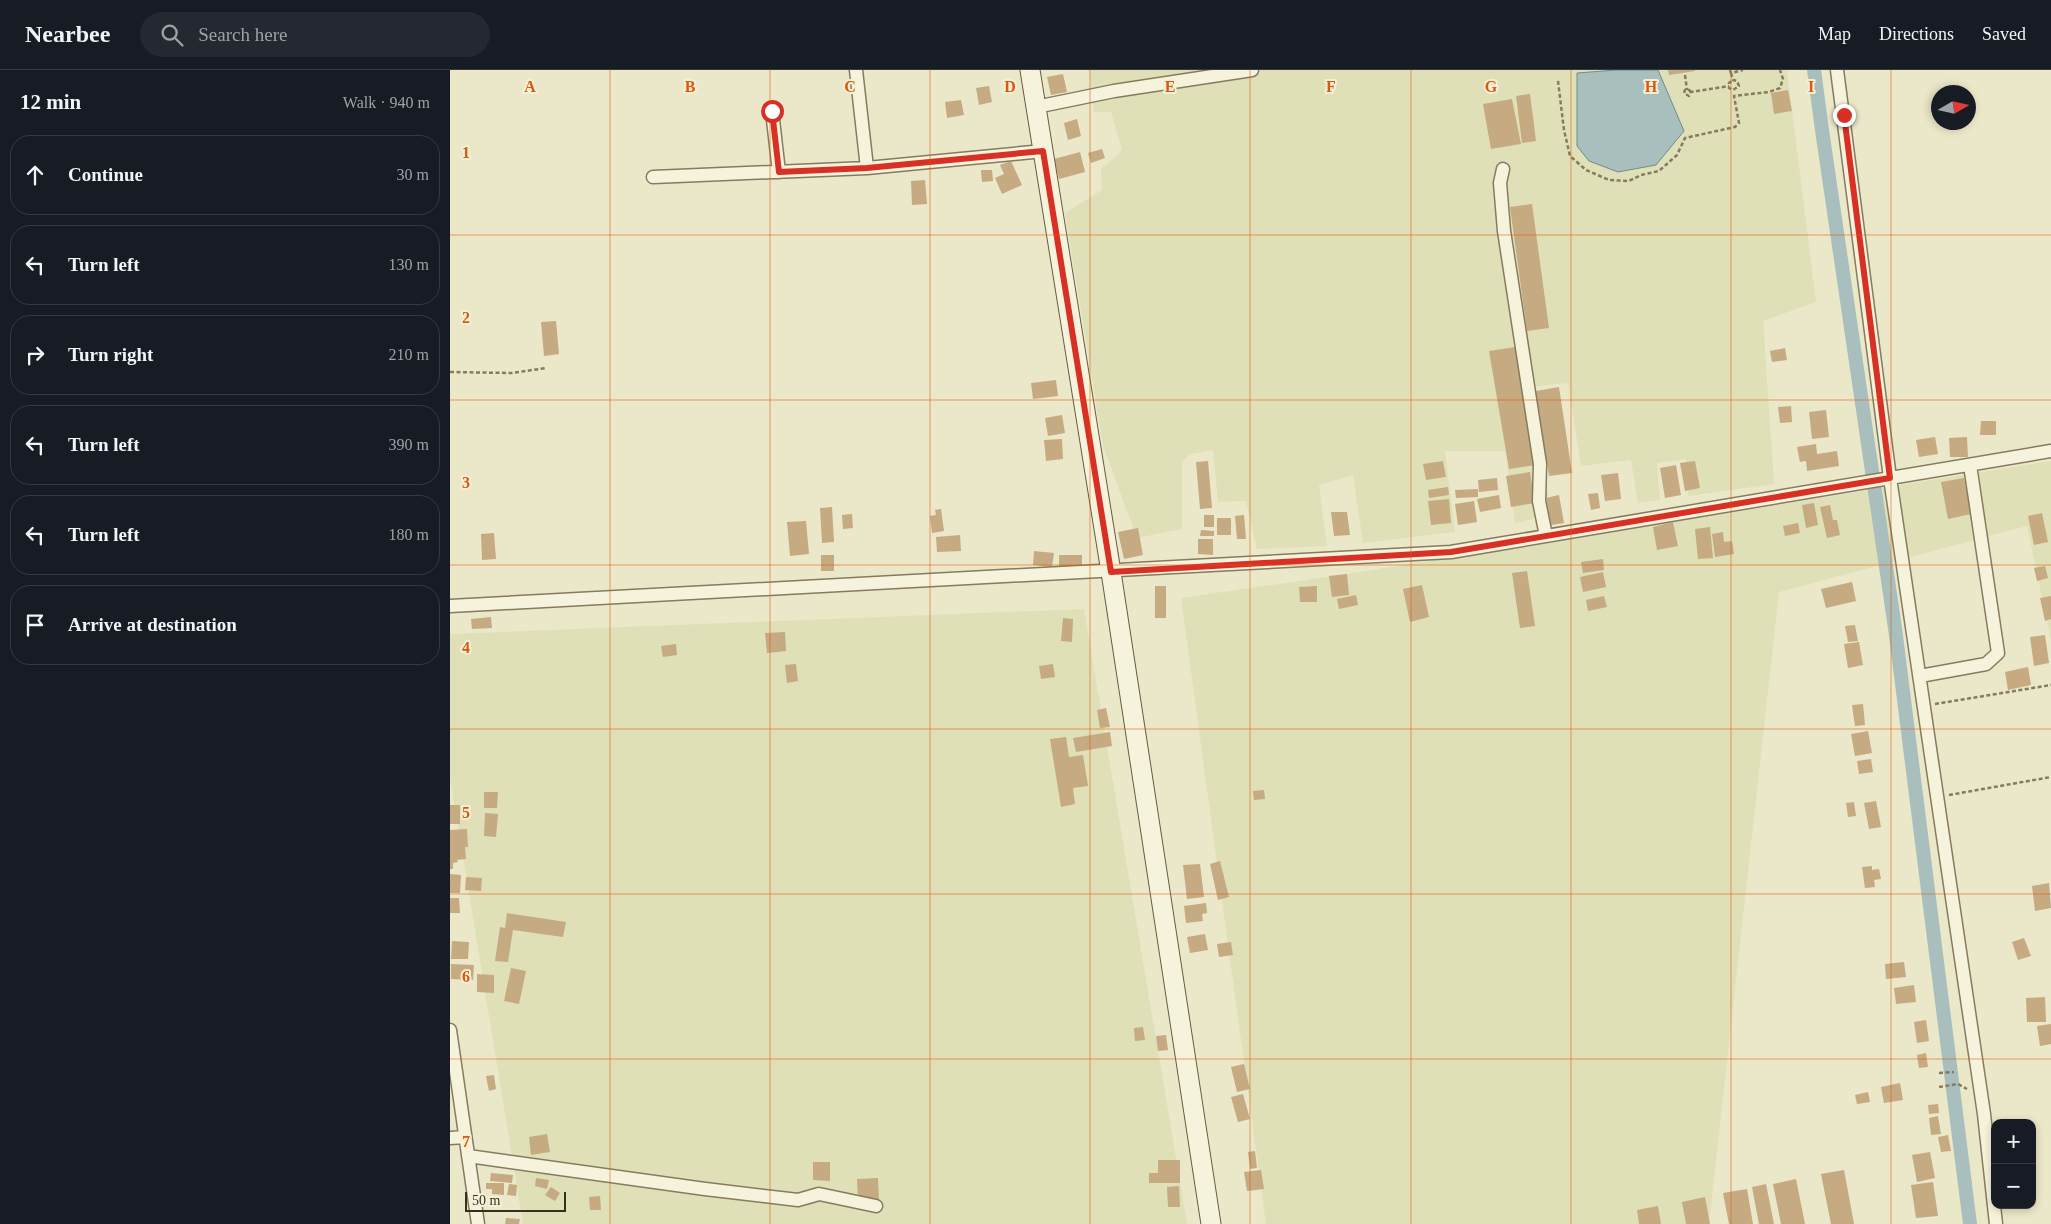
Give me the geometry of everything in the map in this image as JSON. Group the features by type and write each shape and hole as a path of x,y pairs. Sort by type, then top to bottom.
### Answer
{"street":[{"path":"856,70 867,168"},
{"path":"1030,70 1111,572 1211,1224"},
{"path":"1036,107 1114,91 1252,70"},
{"path":"1837,70 1890,478 1984,1114 1996,1224"},
{"path":"772,111 779,172"},
{"path":"652,177 867,168 1043,151"},
{"path":"1503,170 1500,184 1504,231 1540,464 1539,501 1546,536"},
{"path":"450,606 1111,572 1451,552 2051,451"},
{"path":"1920,676 1986,664 1998,653 1970,465"},
{"path":"450,1030 478,1224"},
{"path":"450,1138 466,1137"},
{"path":"468,1156 798,1200 820,1194 876,1206"}],"path":[{"path":"1733,90 1739,86 1733,80 1731,72 1743,70"},
{"path":"1734,96 1769,92 1780,88 1783,80 1780,70"},
{"path":"1685,75 1687,90 1684,93 1689,96 1691,92 1729,86"},
{"path":"1729,86 1729,83 1733,80"},
{"path":"1558,81 1564,130 1570,156 1586,170 1609,180 1630,182 1641,175 1659,171 1677,155 1686,138 1735,126 1740,123 1733,90 1729,86"},
{"path":"450,372 512,373 546,368"},
{"path":"1924,706 2051,685"},
{"path":"1938,797 2051,777"},
{"path":"1939,1073 1954,1072"},
{"path":"1939,1087 1958,1084"}],"green space":[{"path":"1089,70 1787,70 1816,302 1763,321 1774,484 1688,496 1686,459 1657,463 1660,500 1638,503 1631,460 1581,466 1568,383 1532,387 1551,515 1515,523 1505,451 1445,451 1455,532 1363,543 1353,475 1319,485 1327,546 1257,549 1246,501 1218,502 1213,450 1190,454 1182,462 1182,529 1137,538 1103,446 1065,213 1102,190 1101,168 1107,165 1122,150 1111,112 1094,112"},
{"path":"2051,461 2051,640 2027,526 1779,592 1709,1224 1266,1224 1181,598 1347,574"},
{"path":"1084,609 1187,1224 523,1224 450,777 450,634"}],"water":[{"path":"1616,70 1658,70 1684,131 1656,165 1618,172 1589,161 1577,146 1577,73"}],"building":[{"path":"1668,70 1695,70 1695,71 1669,75"},
{"path":"1063,74 1067,92 1051,95 1047,77"},
{"path":"989,86 992,102 979,105 976,88"},
{"path":"1788,90 1792,111 1774,114 1771,93"},
{"path":"1530,94 1536,141 1522,143 1516,96"},
{"path":"1512,99 1521,144 1491,149 1483,104"},
{"path":"961,100 964,115 947,118 945,102"},
{"path":"1077,119 1081,136 1068,140 1064,123"},
{"path":"1102,149 1105,158 1091,163 1088,153"},
{"path":"1080,152 1085,172 1059,179 1054,159"},
{"path":"1011,161 1022,185 1002,194 995,178 1004,174 1000,165"},
{"path":"981,170 992,170 993,181 982,182"},
{"path":"925,180 927,204 912,205 911,181"},
{"path":"1532,204 1549,328 1527,331 1510,207"},
{"path":"556,321 559,354 544,356 541,322"},
{"path":"1516,347 1536,465 1509,469 1489,351"},
{"path":"1785,348 1787,360 1772,362 1770,351"},
{"path":"1056,380 1058,396 1033,399 1031,383"},
{"path":"1559,387 1572,473 1549,476 1536,391"},
{"path":"1791,406 1792,422 1780,423 1778,407"},
{"path":"1826,410 1829,437 1812,439 1809,412"},
{"path":"1062,415 1065,433 1048,436 1045,418"},
{"path":"1981,421 1996,421 1996,435 1980,435"},
{"path":"1935,437 1938,454 1919,457 1916,440"},
{"path":"1967,437 1968,457 1950,457 1949,438"},
{"path":"1062,439 1063,459 1046,461 1044,440"},
{"path":"1816,444 1817,454 1837,451 1839,466 1807,471 1806,461 1800,462 1797,447"},
{"path":"1208,461 1212,508 1200,509 1196,462"},
{"path":"1443,461 1446,477 1426,480 1423,464"},
{"path":"1695,461 1700,488 1685,491 1680,463"},
{"path":"1676,465 1681,495 1665,498 1660,468"},
{"path":"1530,472 1535,503 1511,507 1506,476"},
{"path":"1618,473 1621,499 1605,501 1601,475"},
{"path":"1497,478 1498,490 1479,492 1478,480"},
{"path":"1964,478 1971,514 1948,519 1941,482"},
{"path":"1448,487 1449,495 1429,498 1428,490"},
{"path":"1478,489 1478,497 1456,498 1455,490"},
{"path":"1598,493 1600,508 1591,510 1588,494"},
{"path":"1499,495 1501,508 1480,512 1477,499"},
{"path":"1559,495 1564,523 1551,525 1546,498"},
{"path":"1449,499 1451,523 1431,525 1428,501"},
{"path":"1474,501 1477,522 1458,525 1455,504"},
{"path":"1814,503 1818,525 1806,528 1802,505"},
{"path":"1830,505 1833,520 1837,520 1840,535 1827,538 1820,507"},
{"path":"832,507 834,542 822,543 820,508"},
{"path":"941,509 944,531 932,533 930,516 936,515 935,510"},
{"path":"1331,512 1347,512 1350,535 1334,536"},
{"path":"2042,513 2048,542 2034,545 2028,516"},
{"path":"852,514 853,528 843,529 842,515"},
{"path":"1204,515 1214,515 1214,527 1204,527"},
{"path":"1244,515 1246,539 1237,539 1235,516"},
{"path":"1217,518 1231,518 1231,535 1217,535"},
{"path":"806,521 809,554 790,556 787,522"},
{"path":"1673,522 1678,546 1657,550 1653,527"},
{"path":"1798,523 1800,533 1785,536 1783,526"},
{"path":"1710,527 1713,558 1698,559 1695,529"},
{"path":"1138,528 1143,555 1124,559 1118,532"},
{"path":"1201,530 1214,531 1214,536 1200,536"},
{"path":"1723,532 1724,542 1732,541 1734,554 1715,557 1712,534"},
{"path":"494,533 496,559 482,560 481,534"},
{"path":"960,535 961,551 937,552 936,537"},
{"path":"1198,539 1213,539 1213,555 1198,554"},
{"path":"1034,551 1054,553 1052,567 1033,565"},
{"path":"821,555 834,555 834,571 821,571"},
{"path":"1059,555 1082,555 1082,571 1059,570"},
{"path":"1603,559 1604,570 1583,573 1581,562"},
{"path":"2045,566 2048,578 2037,581 2034,568"},
{"path":"1527,571 1535,626 1520,628 1512,573"},
{"path":"1603,572 1606,587 1583,592 1580,577"},
{"path":"1347,574 1349,595 1332,597 1329,576"},
{"path":"1852,582 1856,601 1826,608 1821,589"},
{"path":"1422,585 1429,617 1410,622 1403,589"},
{"path":"1155,586 1166,586 1166,618 1155,618"},
{"path":"1317,586 1317,602 1300,602 1299,587"},
{"path":"1356,595 1358,605 1339,609 1337,599"},
{"path":"1604,596 1607,607 1588,611 1586,600"},
{"path":"2051,596 2051,619 2045,621 2040,598"},
{"path":"491,617 492,628 472,629 471,619"},
{"path":"1063,618 1073,619 1072,642 1061,641"},
{"path":"1855,625 1858,641 1848,642 1845,626"},
{"path":"785,632 786,651 767,653 765,633"},
{"path":"2045,635 2049,663 2034,666 2030,637"},
{"path":"1859,642 1863,665 1848,668 1844,644"},
{"path":"676,644 677,655 663,657 661,646"},
{"path":"796,664 798,681 787,683 785,665"},
{"path":"1053,664 1055,677 1041,679 1039,666"},
{"path":"2028,667 2031,685 2008,690 2005,672"},
{"path":"1863,704 1865,725 1855,726 1852,705"},
{"path":"1106,708 1110,727 1100,728 1097,710"},
{"path":"1868,731 1872,753 1855,756 1851,734"},
{"path":"1110,732 1112,746 1076,752 1073,738"},
{"path":"1066,737 1069,757 1083,755 1088,786 1073,788 1075,804 1061,807 1050,739"},
{"path":"1871,759 1873,772 1859,774 1857,761"},
{"path":"1264,790 1265,799 1254,800 1253,791"},
{"path":"484,792 498,792 497,808 484,808"},
{"path":"1876,801 1881,827 1869,829 1864,803"},
{"path":"1854,802 1856,816 1848,817 1846,803"},
{"path":"450,805 460,805 460,824 450,824"},
{"path":"485,813 498,814 496,837 484,836"},
{"path":"467,829 468,847 465,847 466,859 457,860 458,862 453,863 453,869 450,869 450,830"},
{"path":"1220,861 1229,897 1218,900 1210,864"},
{"path":"1200,864 1204,897 1187,899 1183,865"},
{"path":"1872,866 1872,870 1879,869 1881,879 1874,880 1875,887 1865,888 1862,867"},
{"path":"450,874 461,875 460,893 450,893"},
{"path":"466,877 482,878 481,891 465,890"},
{"path":"2049,883 2051,908 2035,911 2032,886"},
{"path":"450,898 459,898 460,913 450,913"},
{"path":"1206,903 1207,913 1202,914 1203,921 1186,923 1184,906"},
{"path":"507,913 566,922 563,937 513,930 508,962 495,961 500,927 505,928"},
{"path":"1205,934 1208,950 1190,953 1187,937"},
{"path":"2024,938 2031,956 2018,960 2012,942"},
{"path":"452,941 469,942 468,959 451,959"},
{"path":"1231,942 1233,955 1219,957 1217,944"},
{"path":"1904,962 1906,977 1886,979 1885,964"},
{"path":"451,964 474,965 473,980 451,979"},
{"path":"511,968 526,971 519,1004 504,1001"},
{"path":"477,974 494,975 494,993 477,992"},
{"path":"1914,985 1916,1002 1896,1004 1894,988"},
{"path":"2045,997 2046,1022 2027,1022 2026,998"},
{"path":"1926,1020 1929,1041 1917,1043 1914,1022"},
{"path":"2051,1024 2051,1044 2040,1046 2037,1026"},
{"path":"1143,1027 1145,1040 1135,1041 1134,1028"},
{"path":"1166,1035 1168,1050 1158,1051 1156,1036"},
{"path":"1926,1053 1928,1067 1919,1068 1917,1055"},
{"path":"1244,1064 1250,1089 1237,1092 1231,1067"},
{"path":"494,1075 496,1089 489,1091 486,1076"},
{"path":"1900,1083 1903,1100 1884,1103 1881,1087"},
{"path":"1868,1092 1870,1102 1857,1104 1855,1095"},
{"path":"1243,1094 1250,1119 1238,1122 1231,1097"},
{"path":"1938,1104 1939,1113 1929,1114 1928,1105"},
{"path":"1938,1116 1941,1134 1931,1135 1929,1118"},
{"path":"547,1134 550,1152 531,1155 529,1137"},
{"path":"1948,1135 1951,1151 1941,1152 1938,1137"},
{"path":"1255,1151 1257,1168 1250,1169 1248,1152"},
{"path":"1930,1152 1935,1178 1917,1182 1912,1155"},
{"path":"1158,1160 1180,1160 1180,1183 1149,1183 1149,1173 1158,1173"},
{"path":"813,1162 830,1162 830,1181 813,1180"},
{"path":"1261,1170 1264,1189 1247,1191 1244,1172"},
{"path":"1844,1170 1854,1224 1831,1224 1821,1174"},
{"path":"491,1173 513,1175 512,1183 490,1181"},
{"path":"536,1178 549,1180 547,1189 535,1186"},
{"path":"878,1178 879,1200 858,1201 857,1179"},
{"path":"1796,1179 1805,1224 1781,1224 1773,1184"},
{"path":"1933,1182 1938,1216 1916,1218 1911,1185"},
{"path":"486,1183 504,1183 504,1195 492,1194 492,1189 486,1189"},
{"path":"509,1184 517,1185 516,1196 507,1195"},
{"path":"1766,1184 1774,1224 1759,1224 1752,1187"},
{"path":"1179,1186 1180,1207 1168,1207 1167,1187"},
{"path":"551,1187 560,1193 555,1201 545,1195"},
{"path":"1747,1189 1753,1224 1729,1224 1723,1193"},
{"path":"600,1196 601,1210 590,1210 589,1197"},
{"path":"1705,1197 1710,1224 1686,1224 1682,1202"},
{"path":"1658,1206 1661,1224 1639,1224 1637,1210"},
{"path":"506,1218 520,1219 519,1224 505,1224"}],"waterway":[{"path":"1814,70 1895,628 1970,1224"}],"route":[{"path":"772,111 779,172 867,168 1043,151 1111,572 1451,552 1890,478 1844,115"}]}
